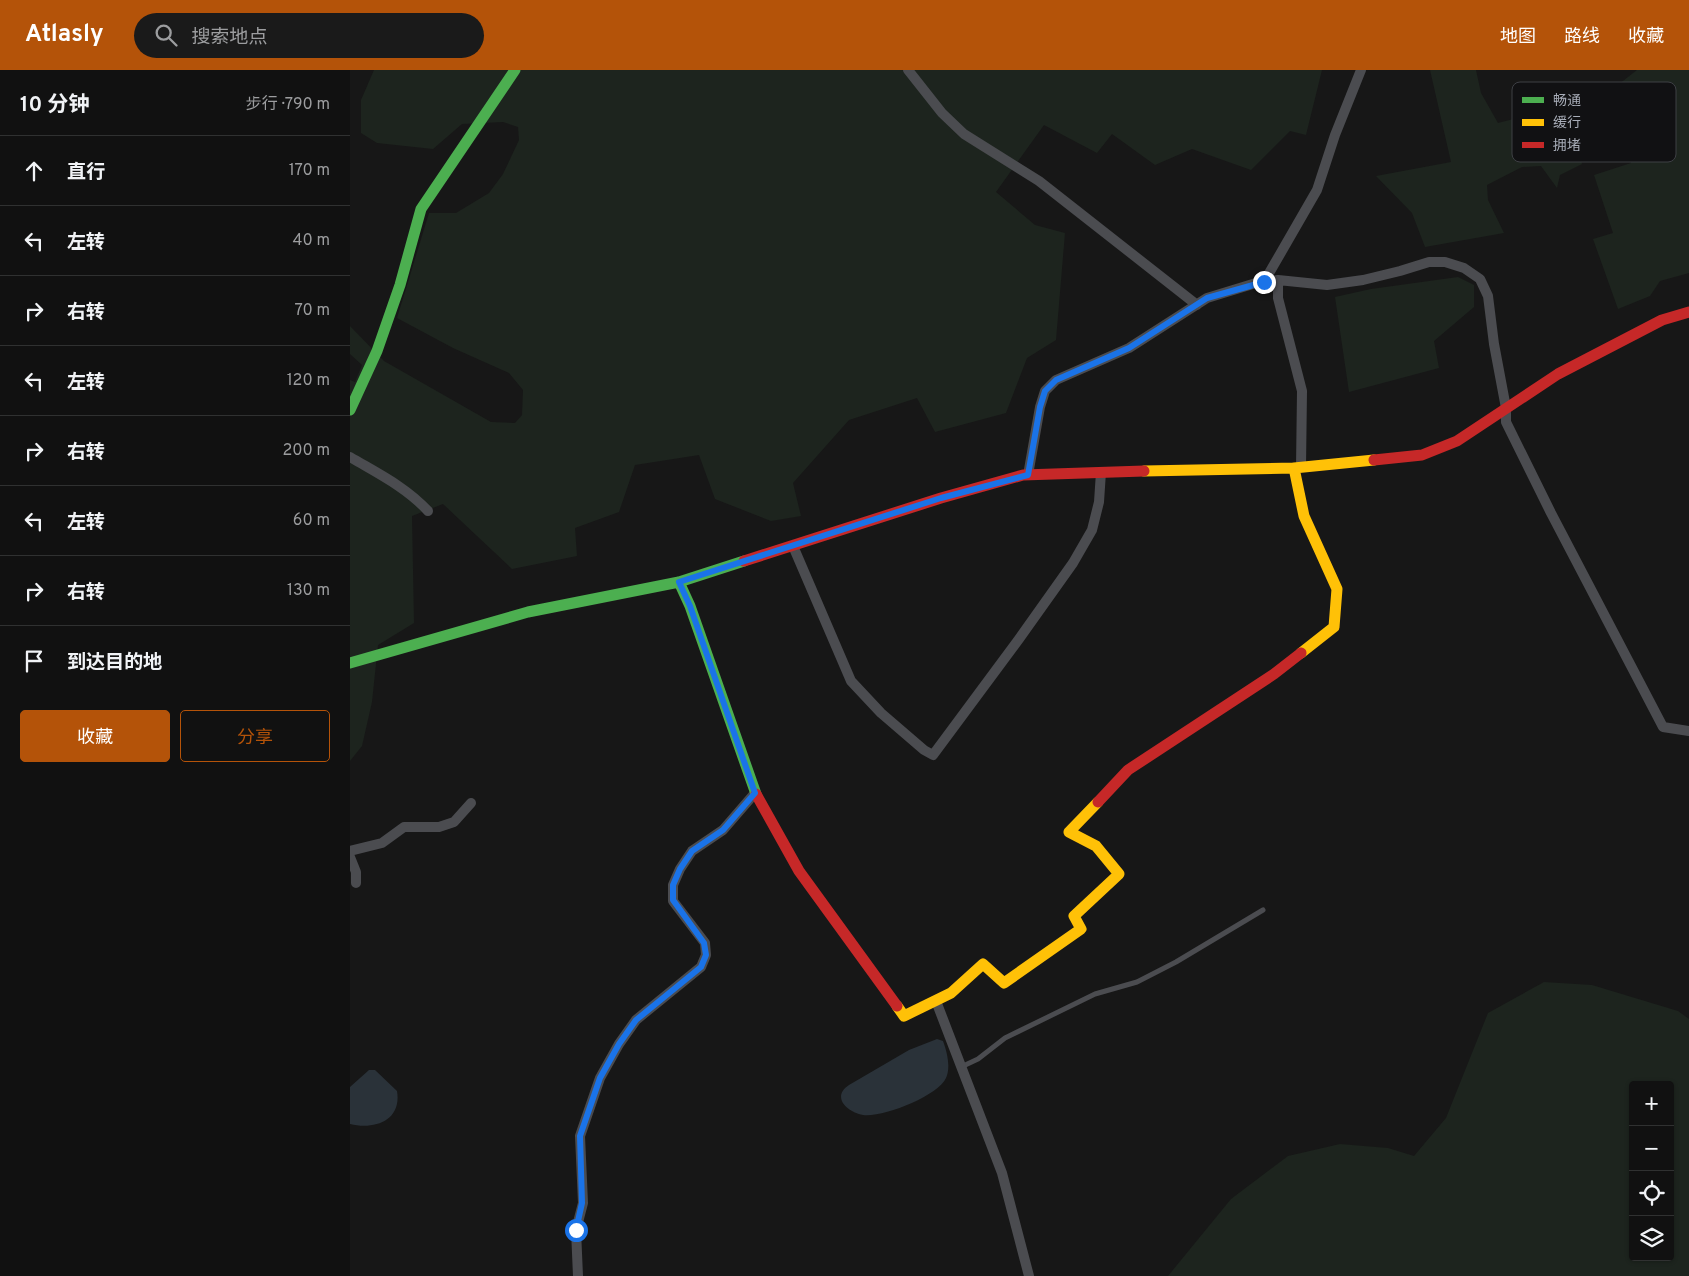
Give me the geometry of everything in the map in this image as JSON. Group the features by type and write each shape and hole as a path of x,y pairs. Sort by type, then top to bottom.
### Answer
{"street":[{"path":"350,410 380,341 400,285 421,209 515,70"},
{"path":"908,70 942,113 964,134 1039,181 1197,305"},
{"path":"1264,282 1317,190 1335,135 1361,70"},
{"path":"1028,475 1040,407 1045,391 1056,380 1129,348 1207,298 1264,282 1278,280 1327,285 1362,280 1429,262 1445,262 1464,268 1480,280 1488,296 1506,408 1506,422 1663,727 1669,730 1689,731"},
{"path":"679,582 690,606 755,793 799,871 904,1016 951,994 983,964 1004,983 1081,929 1074,916 1119,874 1096,846 1069,832 1128,770 1274,674 1334,627 1337,589 1304,516 1297,468 1302,391 1278,298 1278,280"},
{"path":"350,663 528,612 679,582 941,498 1028,475 1297,468 1422,456 1457,441 1558,374 1662,320 1689,312"},
{"path":"350,457 396,484 428,511"},
{"path":"793,546 851,681 882,713 924,750 933,755 1073,563 1092,530 1100,502 1101,472"},
{"path":"578,1276 576,1230 582,1203 580,1136 600,1078 619,1044 636,1020 701,967 706,955 704,943 673,900 673,885 680,869 692,851 723,830 755,793"},
{"path":"350,852 382,843 404,827 439,827 454,822 471,803"},
{"path":"350,857 356,872 356,883"},
{"path":"936,1001 1002,1173 1029,1276"}],"lane":[{"path":"961,1067 978,1059 1005,1038 1096,994 1137,982 1176,962 1263,910"}],"shaded area":[{"path":"374,70 1322,70 1306,135 1290,131 1251,170 1192,149 1155,165 1112,134 1097,153 1044,125 996,192 1035,225 1065,233 1056,340 1027,358 1006,413 935,432 917,398 849,420 793,483 801,516 771,521 715,499 699,455 635,465 619,512 575,528 577,556 512,569 443,504 412,516 414,623 378,645 372,702 362,746 350,761 350,380 355,382 362,365 350,354 350,326 384,361 491,422 515,423 522,415 523,390 509,373 453,348 397,318 429,213 456,213 489,193 503,174 519,140 518,127 503,122 462,124 433,149 377,143 361,133 361,100"},
{"path":"1430,70 1476,70 1481,93 1498,123 1512,119 1512,162 1582,162 1582,164 1560,175 1557,188 1541,166 1522,167 1487,185 1488,200 1504,233 1425,247 1412,213 1376,176 1451,162"},
{"path":"1637,70 1689,70 1689,273 1660,281 1650,296 1618,309 1593,239 1613,233 1594,175 1631,163 1676,162 1676,82 1622,82"},
{"path":"1458,277 1474,285 1474,307 1434,341 1439,368 1349,392 1335,297 1371,289"},
{"path":"1544,982 1592,985 1678,1011 1689,1019 1689,1276 1168,1276 1231,1199 1288,1156 1340,1144 1388,1148 1414,1156 1446,1118 1488,1013"},
{"path":"937,1039 943,1041 948,1069 946,1078 932,1092 896,1109 872,1115 863,1115 852,1111 843,1103 841,1094 849,1085 909,1050"},
{"path":"369,1070 375,1070 397,1091 395,1110 391,1116 377,1124 359,1126 350,1124 350,1087"}],"traffic: fast":[{"path":"350,410 377,351 400,285 421,209 515,70"},
{"path":"350,663 528,612 679,582 744,561"},
{"path":"679,582 690,606 756,794"}],"traffic: slow":[{"path":"1144,471 1294,468 1374,460"},
{"path":"1294,468 1304,516 1337,589 1334,627 1301,653"},
{"path":"897,1006 904,1016 951,993 983,964 1004,983 1081,929 1074,916 1119,874 1096,846 1069,832 1098,802"}],"traffic: jam":[{"path":"1374,460 1422,455 1457,441 1558,374 1662,320 1689,312"},
{"path":"744,561 941,498 1023,475 1144,471"},
{"path":"1098,802 1128,770 1274,674 1301,653"},
{"path":"756,794 799,871 897,1006"}],"route":[{"path":"576,1230 582,1203 580,1136 600,1078 619,1044 636,1020 701,967 706,955 704,943 673,900 673,885 680,869 692,851 723,830 755,793 690,606 679,582 941,498 1028,475 1040,407 1045,391 1056,380 1129,348 1207,298 1264,282"}]}
